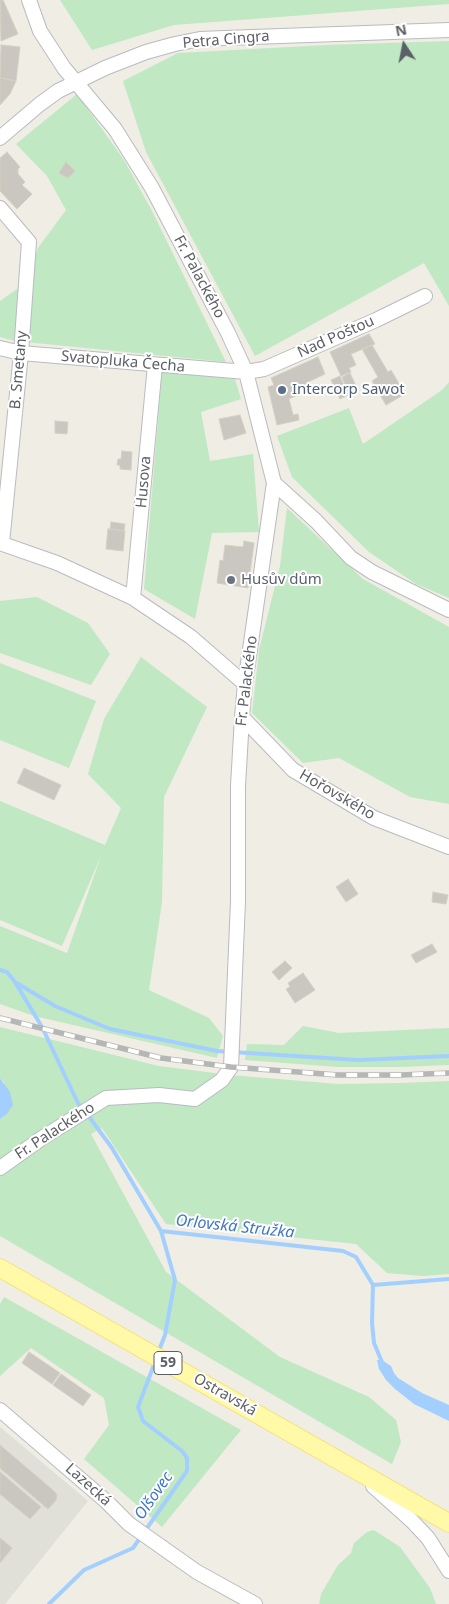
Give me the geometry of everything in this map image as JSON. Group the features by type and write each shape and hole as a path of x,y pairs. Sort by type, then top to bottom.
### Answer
{"main road":[{"name":"Ostravská","path":"0,1268 449,1523"}],"street":[{"name":"Fr. Palackého","path":"0,1168 42,1138 106,1098 159,1095 195,1099 222,1080 231,1067 238,900 238,786 242,717 274,483 246,372 231,339 152,188 115,129 64,68 40,31 29,0"},
{"name":"Petra Cingra","path":"0,138 58,91 146,52 175,44 200,39 449,30"},
{"name":"B. Smetany","path":"0,208 29,242 21,353 1,543"},
{"name":"Nad Poštou","path":"246,372 264,369 376,320 424,296"},
{"name":"Svatopluka Čecha","path":"0,348 21,353 246,372"},
{"name":"Husova","path":"134,598 156,365"},
{"path":"274,483 316,521 351,558 372,572 449,610"},
{"path":"1,543 57,563 134,598 191,637 245,684"},
{"name":"Hořovského","path":"242,717 293,770 374,818 449,847"},
{"name":"Lazecká","path":"0,1410 107,1502 129,1524 197,1572 256,1604"},
{"path":"336,1458 375,1488 412,1521 428,1538 449,1571"}],"shaded area":[{"path":"0,1427 88,1501 5,1604 0,1604"}],"green space":[{"path":"60,0 449,0 449,4 174,25 92,50"},
{"path":"449,41 449,306 424,263 255,356 146,152 123,81 178,53"},
{"path":"77,94 124,160 152,211 226,362 15,341 0,337 0,301 27,282 38,248 66,210 47,176 16,144"},
{"path":"162,372 235,379 241,399 201,412 210,461 253,454 259,532 212,533 195,619 144,589"},
{"path":"449,382 449,598 416,584 369,552 292,477 277,436 349,408 363,444 442,390"},
{"path":"287,508 363,579 449,627 449,804 410,797 339,758 303,763 252,713 259,650 280,566"},
{"path":"37,597 88,623 110,654 91,685 0,653 0,601"},
{"path":"141,657 207,707 164,797 162,902 149,990 209,1018 223,1036 217,1058 34,1016 0,1004 0,926 67,953 101,856 62,946 0,920 0,801 105,845 121,808 88,774 104,719"},
{"path":"0,663 96,701 69,768 0,740"},
{"path":"303,1026 339,1033 449,1028 449,1065 338,1067 245,1060 247,1044 284,1045"},
{"path":"0,1027 159,1066 230,1075 338,1084 449,1081 449,1274 423,1276 387,1273 356,1244 166,1224 102,1128 91,1134 166,1272 280,1357 369,1397 396,1420 401,1442 392,1464 0,1236 0,1119 7,1114 4,1082 0,1078"},
{"path":"4,1297 241,1430 162,1527 84,1459 109,1425 104,1398 31,1348 0,1376 0,1304"},
{"path":"374,1530 400,1547 430,1588 436,1604 319,1604 321,1594 338,1565 351,1553 354,1543 367,1532"}],"water":[{"path":"0,1078 10,1092 13,1105 7,1114 0,1119"},
{"path":"377,1360 382,1360 391,1366 398,1378 422,1393 449,1405 449,1421 414,1404 395,1389 379,1369"}],"building":[{"path":"0,0 3,0 18,34 1,41"},
{"path":"1,45 20,47 16,81 0,78"},
{"path":"0,78 16,81 10,94 0,105"},
{"path":"7,152 20,167 18,174 25,182 22,185 32,194 17,209 0,191 0,158"},
{"path":"66,162 75,171 68,178 59,173"},
{"path":"369,334 375,344 351,354 356,365 349,368 351,372 341,376 330,352"},
{"path":"372,345 388,372 391,370 405,394 386,405 372,381 378,377 362,349"},
{"path":"318,357 325,374 308,382 311,389 289,399 293,415 298,414 299,420 277,425 268,387 274,385 271,378"},
{"path":"350,373 357,388 348,392 342,377"},
{"path":"340,376 348,395 340,399 331,380"},
{"path":"240,415 246,433 224,440 219,419"},
{"path":"55,421 68,422 67,434 55,433"},
{"path":"122,451 132,452 131,470 120,469 120,465 117,465 118,459 121,459"},
{"path":"111,522 125,524 124,531 110,529"},
{"path":"108,529 125,531 123,551 106,549"},
{"path":"244,541 254,543 248,588 217,583 220,560 223,561 225,545 243,547"},
{"path":"24,768 61,785 54,800 17,783"},
{"path":"348,879 358,894 346,902 336,887"},
{"path":"433,892 448,895 446,904 432,902"},
{"path":"432,944 437,952 416,963 411,955"},
{"path":"285,961 292,968 279,980 272,972"},
{"path":"303,973 315,990 295,1003 286,989 290,987 288,983"},
{"path":"29,1352 60,1373 52,1384 22,1363"},
{"path":"61,1374 91,1395 83,1406 53,1385"},
{"path":"0,1445 57,1495 56,1500 48,1509 0,1468"},
{"path":"0,1472 41,1507 30,1519 0,1494"},
{"path":"0,1538 12,1548 0,1563"}],"waterway":[{"name":"Orlovská Stružka","path":"0,970 7,972 15,982 42,1027 82,1109"},
{"path":"15,982 55,1006 110,1029 217,1051 358,1060 449,1056"},
{"name":"Orlovská Stružka","path":"87,1114 112,1148 161,1231 343,1251 356,1257 373,1285 372,1323 374,1343 382,1362"},
{"name":"Olšovec","path":"158,1353 165,1335 175,1280 161,1231"},
{"path":"373,1285 449,1279"},
{"name":"Olšovec","path":"49,1604 84,1570 133,1548 187,1471 187,1458 182,1451 143,1421 138,1407 155,1362"}],"railway":[{"path":"0,1018 161,1058 231,1067 338,1075 449,1073"}],"place":[{"name":"Intercorp Sawot","path":"282,390"},
{"name":"Husův dům","path":"231,580"}]}
